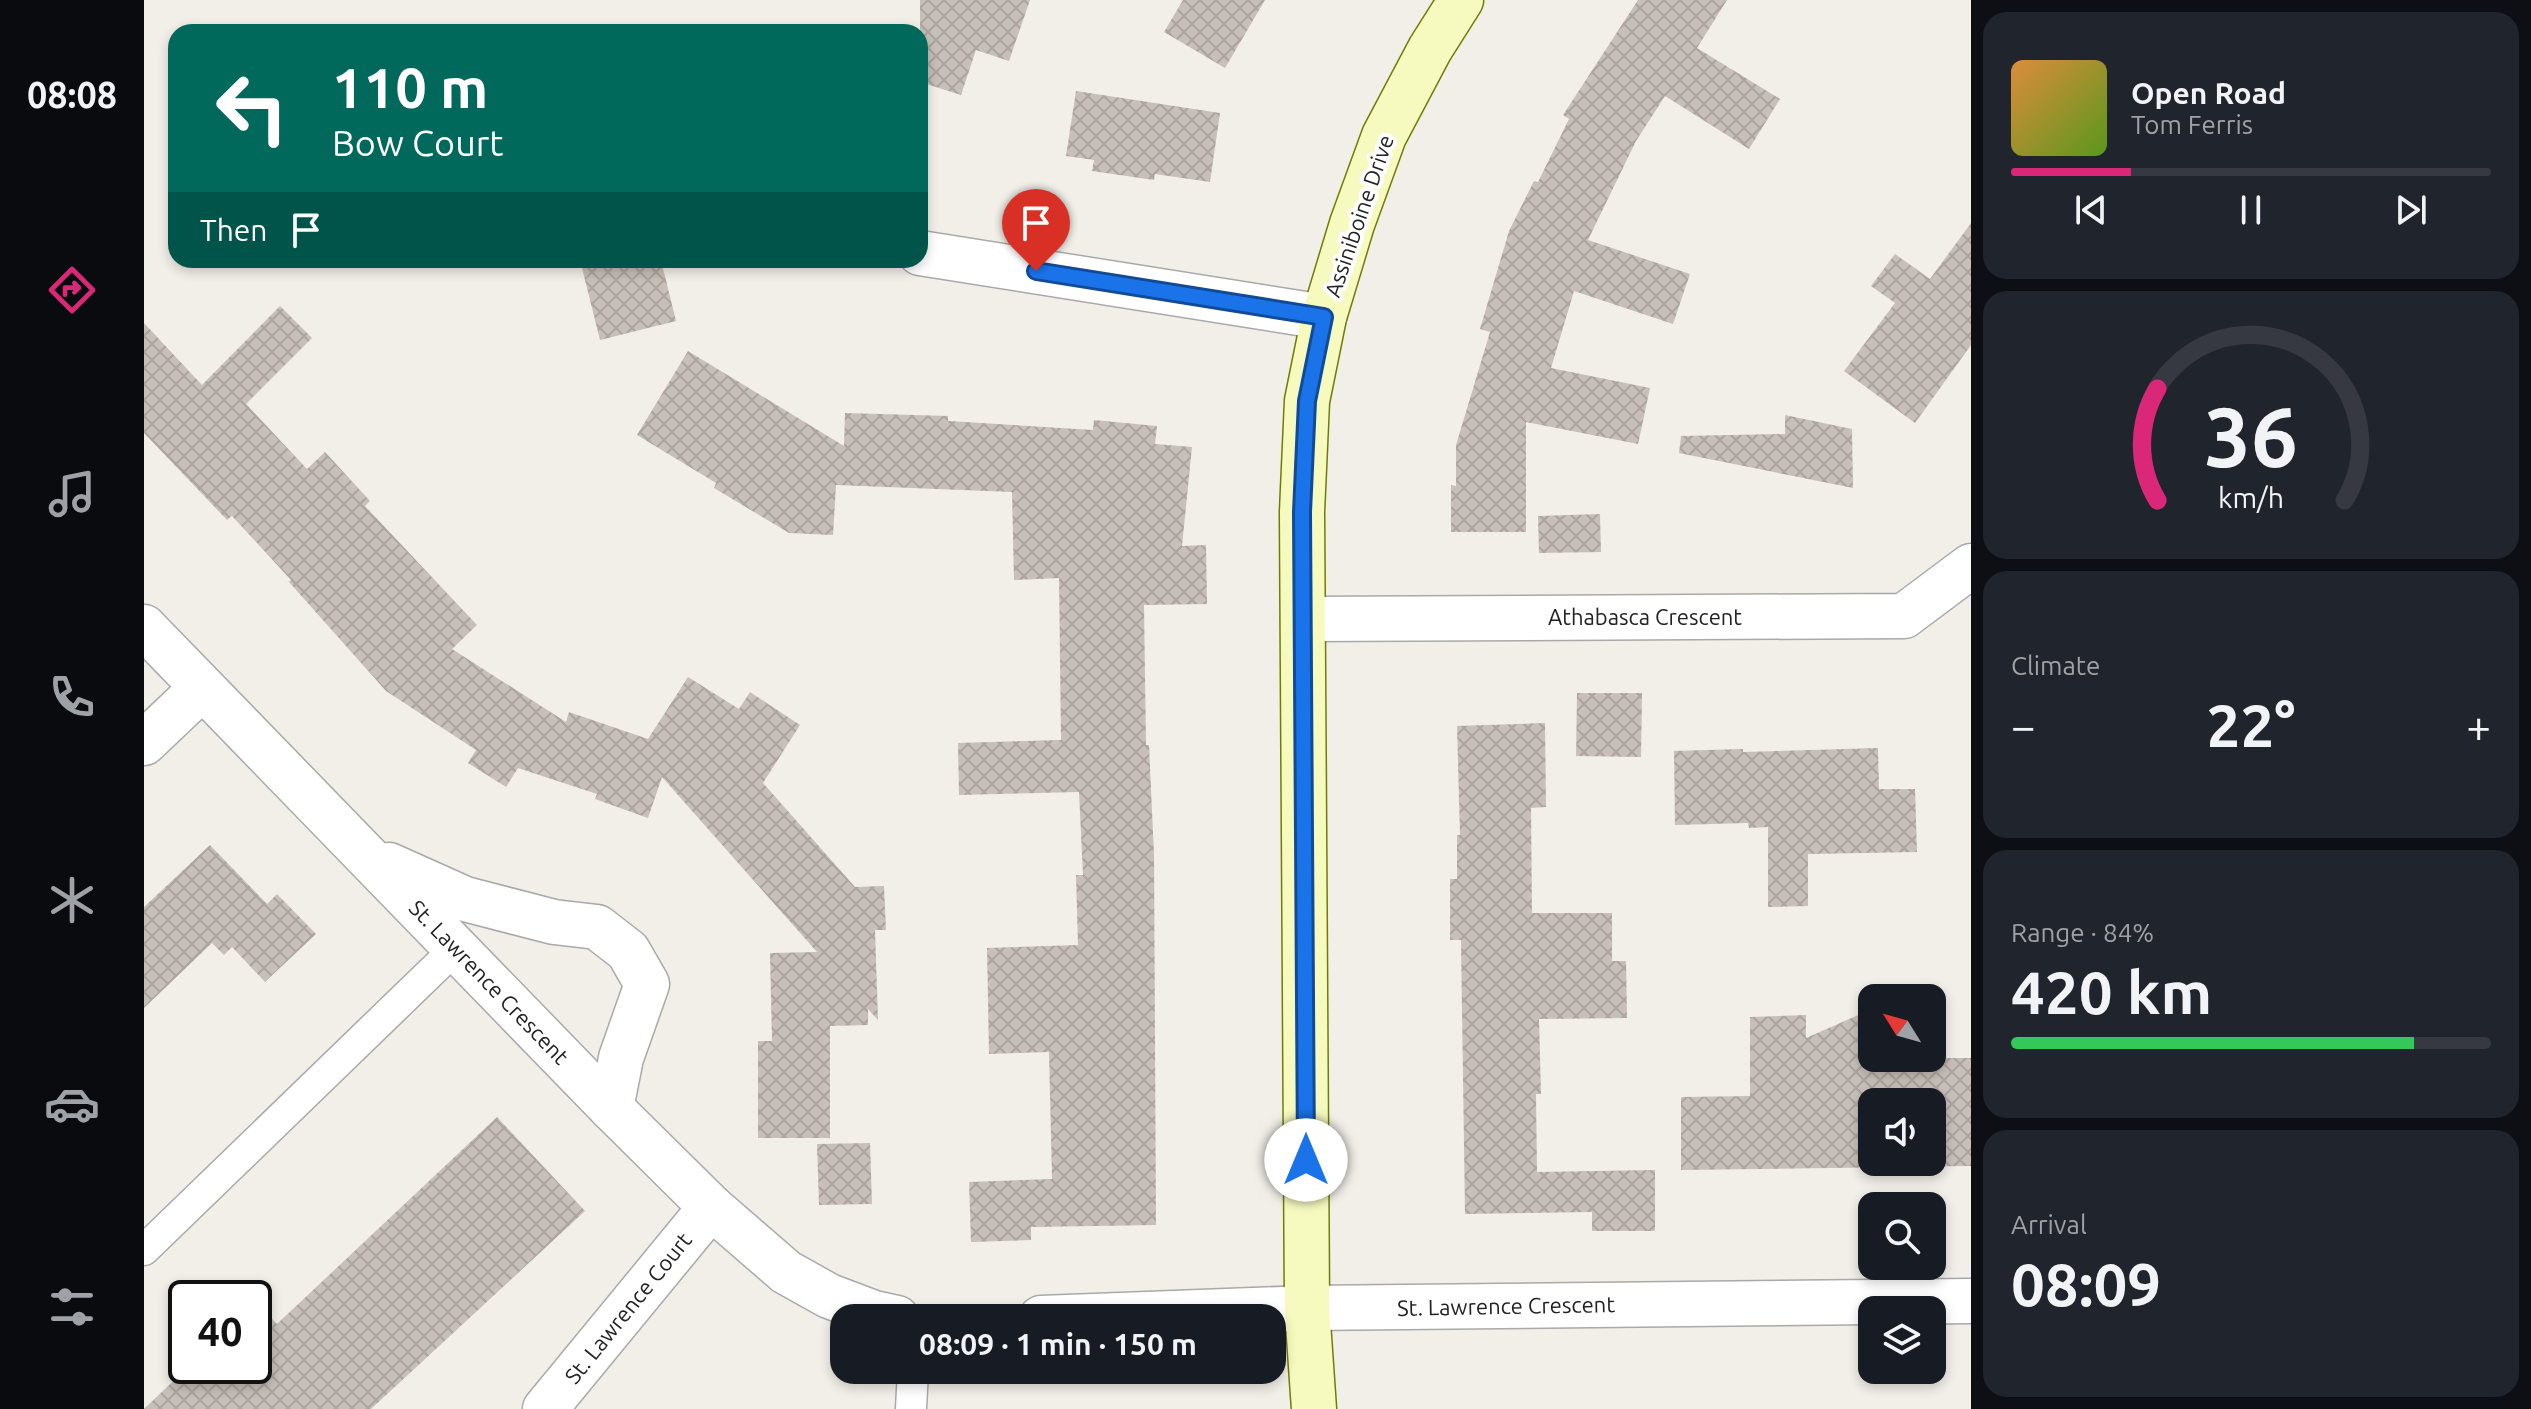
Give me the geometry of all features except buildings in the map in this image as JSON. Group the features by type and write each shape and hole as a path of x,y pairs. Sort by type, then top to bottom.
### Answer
{"street":[{"name":"Assiniboine Drive","path":"1314,1409 1307,1308 1302,512 1307,401 1324,317 1352,224 1384,136 1430,49 1461,0"},
{"path":"928,254 1324,317"},
{"name":"Athabasca Crescent","path":"1303,619 1904,616 1971,566"},
{"name":"St. Lawrence Crescent","path":"144,627 711,1207 786,1272 850,1304"},
{"path":"144,743 202,688"},
{"name":"St. Lawrence Crescent","path":"368,856 465,899 554,922 597,927 628,951 647,984 621,1058 611,1108"},
{"name":"St. Lawrence Court","path":"545,1409 711,1207"},
{"name":"St. Lawrence Crescent","path":"1286,1309 1971,1301"}],"lane":[{"path":"144,1250 456,948"},
{"path":"911,1409 912,1384"}],"route":[{"path":"1036,271 1324,317 1307,401 1302,512 1306,1160"}]}
